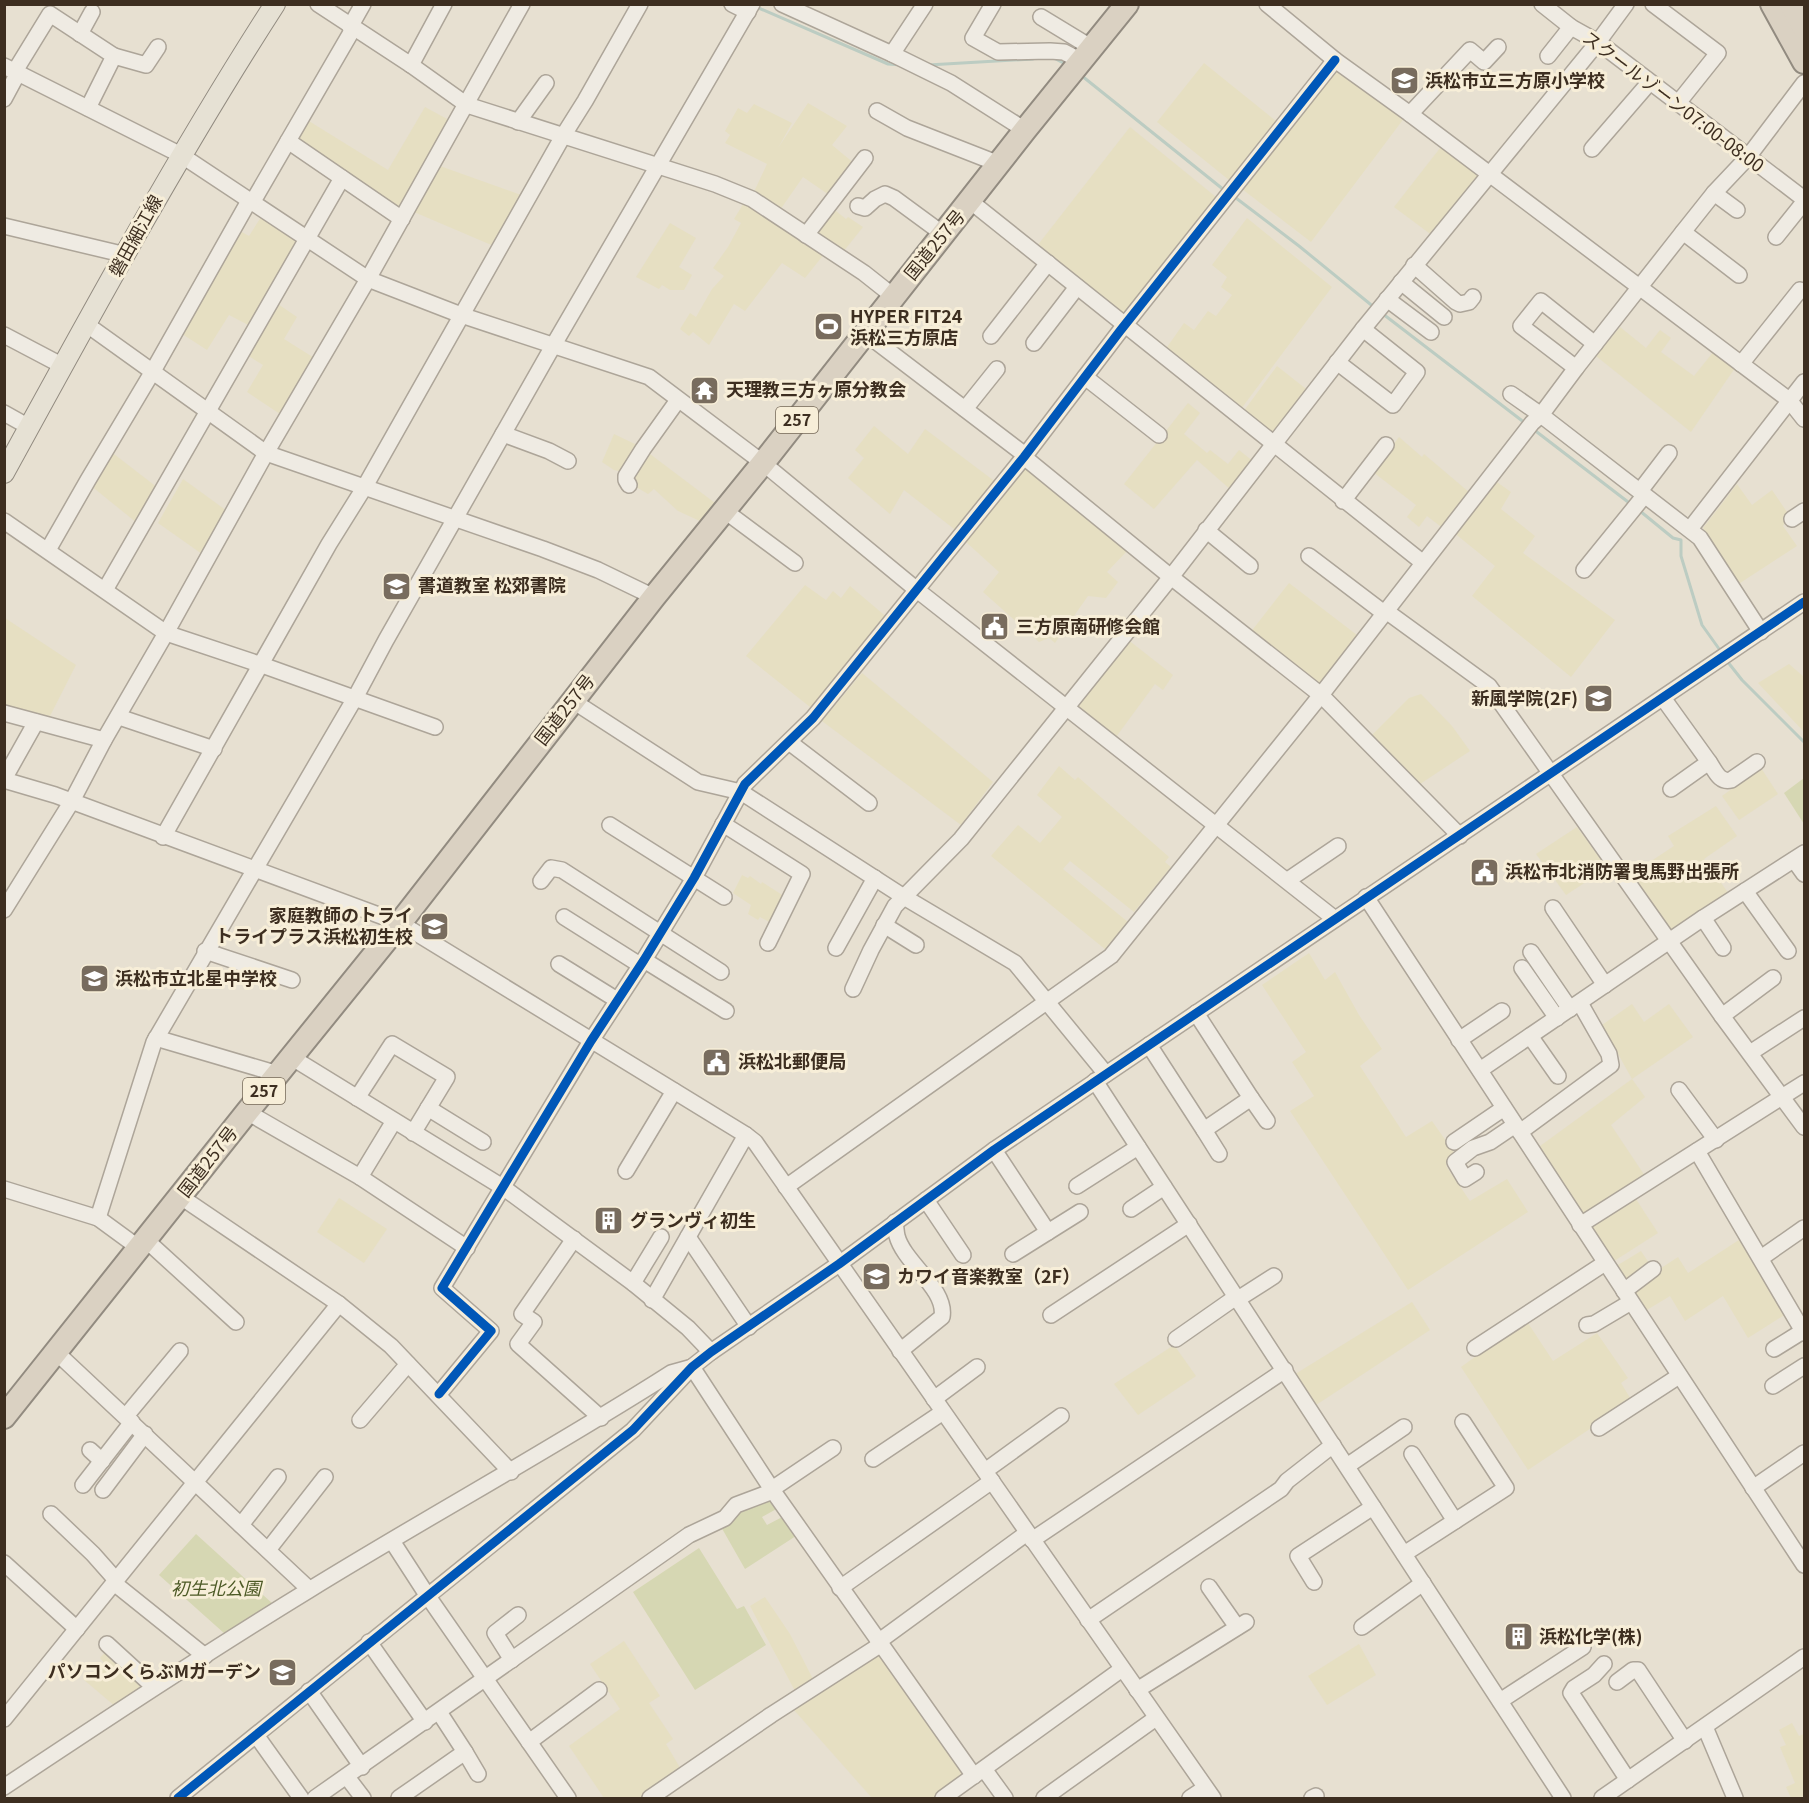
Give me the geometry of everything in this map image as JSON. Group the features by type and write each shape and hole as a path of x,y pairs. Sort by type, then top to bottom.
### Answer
{"highway":[{"name":"国道257号","path":"4,1417 12,1394 57,1353 400,923 654,597 725,511 1127,4"},
{"path":"1772,4 1804,62"},
{"path":"1791,4 1804,28"}],"main road":[{"name":"磐田細江線","path":"4,473 181,155 218,92 275,4"}],"street":[{"path":"318,4 411,65 466,105 659,166 752,199 864,273 893,297"},
{"path":"48,550 250,202 288,141 352,28 363,4"},
{"path":"411,65 444,4"},
{"path":"163,837 640,4"},
{"path":"98,1218 156,1038 355,698 553,346 750,8 732,4"},
{"path":"782,4 930,71 1025,130"},
{"path":"897,56 925,4"},
{"path":"993,4 974,38 998,52 1064,52 1080,63"},
{"path":"1267,4 1335,60 1789,400 1804,419"},
{"name":"スクールゾーン07:00-08:00","path":"1542,4 1571,27 1598,42 1804,200"},
{"path":"853,989 895,906 961,839 1171,577 1273,443 1414,265 1598,42 1626,4"},
{"path":"1653,4 1718,53 1678,103"},
{"path":"5,909 72,801 266,453 368,279 466,105 517,6"},
{"path":"80,34 92,12"},
{"path":"4,99 12,70 50,14 114,56 146,65 158,47"},
{"path":"1041,17 1080,63"},
{"path":"1548,56 1571,27"},
{"path":"1410,114 1470,50 1484,62 1498,47"},
{"path":"88,108 114,56"},
{"path":"439,1394 491,1331 442,1288 591,1041 694,878 745,784 813,718 1024,456 1335,60"},
{"path":"12,70 181,155 368,279 461,315 649,377 763,463 917,590 1335,919"},
{"path":"518,122 546,83"},
{"path":"1592,149 1649,83"},
{"path":"786,1187 1111,956 1321,695 1422,562 1639,287 1714,194 1748,157 1804,83"},
{"path":"877,111 907,128 999,164"},
{"path":"288,141 402,219"},
{"path":"806,235 864,158"},
{"path":"105,590 342,178"},
{"path":"1714,194 1737,210"},
{"path":"858,206 865,208 875,199 885,195 894,198 944,234"},
{"path":"1776,237 1804,200"},
{"path":"970,201 1422,562"},
{"path":"4,226 126,255"},
{"path":"1683,232 1739,275"},
{"path":"991,336 1048,263"},
{"path":"1414,265 1456,302 1460,304 1469,302 1473,297"},
{"path":"1401,282 1444,317"},
{"path":"1034,343 1077,286"},
{"path":"1741,364 1800,290"},
{"path":"1575,368 1521,326 1540,301 1595,344"},
{"path":"1376,314 1431,332"},
{"path":"1337,362 1393,405 1417,372 1376,314"},
{"path":"86,324 266,453 598,570 654,597"},
{"path":"866,333 965,409 1171,577 1321,695 1460,836"},
{"path":"4,335 63,366"},
{"path":"965,409 997,369"},
{"path":"1085,377 1159,435"},
{"path":"1693,532 1804,382"},
{"path":"1511,394 1533,423 1642,493 1693,532 1761,632"},
{"path":"629,485 626,476 642,449 678,400"},
{"path":"4,413 29,427"},
{"path":"503,434 549,451 568,461"},
{"path":"1343,501 1386,445"},
{"path":"1584,570 1630,513 1669,453"},
{"path":"725,511 795,563"},
{"path":"4,521 166,633 435,727"},
{"path":"1206,530 1250,566"},
{"path":"1309,556 1489,686 1722,1016 1804,1126"},
{"path":"178,1798 633,1431 692,1367 711,1352 839,1264 994,1150 1804,602"},
{"path":"1664,698 1721,779 1731,780 1757,762"},
{"path":"573,701 698,782 741,792 904,897 1015,963 1047,1001 1101,1077 1138,1147 1563,1798"},
{"path":"4,713 104,740"},
{"path":"119,717 214,749"},
{"path":"36,722 4,780 72,801 163,837 400,923 755,1142 1209,1793 1190,1798"},
{"path":"789,742 869,803"},
{"path":"1671,789 1709,762"},
{"path":"723,824 802,874 768,943"},
{"path":"610,825 724,897"},
{"path":"1288,880 1338,846"},
{"path":"1480,1070 1703,918 1799,857 1804,874"},
{"path":"541,881 551,867 556,868 661,932 721,972"},
{"path":"836,948 875,878"},
{"path":"1745,891 1788,951"},
{"path":"1366,897 1804,1564"},
{"path":"1553,908 1605,985"},
{"path":"564,917 726,1011"},
{"path":"1703,918 1723,948"},
{"path":"884,925 916,945"},
{"path":"205,951 292,980"},
{"path":"1530,952 1569,1010"},
{"path":"559,964 617,1000"},
{"path":"1476,1172 1466,1179 1455,1162 1473,1148 1517,1128 1611,1065 1609,1054 1569,1010 1522,968"},
{"path":"1722,1016 1773,978"},
{"path":"1459,1040 1502,1011"},
{"path":"1196,1013 1267,1122"},
{"path":"1750,1053 1804,1018"},
{"path":"1530,1036 1558,1076"},
{"path":"156,1038 285,1065 357,1098 504,1188 633,1283 688,1328 711,1352"},
{"path":"357,1098 392,1044 447,1077 413,1133"},
{"path":"1149,1045 1219,1154"},
{"path":"1580,1225 1804,1083"},
{"path":"1679,1090 1716,1140"},
{"path":"626,1171 674,1091"},
{"path":"1204,1130 1251,1098"},
{"path":"428,1108 483,1142"},
{"path":"1454,1142 1504,1108"},
{"path":"247,1112 360,1177 467,1248"},
{"path":"360,1177 394,1121"},
{"path":"652,1300 747,1135"},
{"path":"1077,1186 1138,1147"},
{"path":"994,1150 1048,1232"},
{"path":"1697,1151 1761,1258 1799,1309 1804,1332 1774,1349"},
{"path":"1131,1209 1164,1187"},
{"path":"4,1189 98,1218 142,1244 236,1322"},
{"path":"181,1197 339,1304 391,1346 511,1472"},
{"path":"926,1200 963,1255"},
{"path":"1013,1254 1080,1212"},
{"path":"895,1222 897,1237 939,1298 943,1314 900,1351"},
{"path":"1051,1315 1189,1224"},
{"path":"1761,1258 1804,1228"},
{"path":"633,1283 661,1237"},
{"path":"688,1237 748,1328"},
{"path":"574,1239 522,1314 534,1322 518,1344 601,1418"},
{"path":"1475,1348 1605,1263"},
{"path":"1587,1325 1594,1324 1627,1297 1653,1269"},
{"path":"1176,1339 1274,1276"},
{"path":"4,1719 339,1304"},
{"path":"83,1485 180,1351"},
{"path":"57,1353 309,1590"},
{"path":"360,1420 408,1364"},
{"path":"1773,1386 1804,1366"},
{"path":"4,1787 154,1687 309,1590 511,1472 670,1374 692,1367"},
{"path":"692,1367 772,1490 879,1643 979,1773 1005,1798"},
{"path":"873,1459 939,1405 977,1367"},
{"path":"651,1798 1030,1537 1285,1370"},
{"path":"1599,1428 1679,1376"},
{"path":"840,1588 988,1476 1061,1416"},
{"path":"1404,1554 1506,1488 1463,1422"},
{"path":"1347,1466 1404,1427"},
{"path":"104,1490 145,1434"},
{"path":"1088,1620 1281,1489 1287,1481 1333,1445"},
{"path":"315,1798 689,1535 725,1518 736,1505 772,1490 833,1448"},
{"path":"90,1450 102,1461"},
{"path":"1753,1488 1804,1453"},
{"path":"1413,1454 1455,1521"},
{"path":"241,1525 278,1477"},
{"path":"268,1550 325,1477"},
{"path":"1314,1582 1298,1556 1373,1507"},
{"path":"51,1514 93,1554 115,1582 205,1656"},
{"path":"392,1541 568,1798"},
{"path":"4,1563 77,1629"},
{"path":"1362,1627 1423,1583"},
{"path":"1137,1690 1241,1625 1209,1587"},
{"path":"512,1660 495,1633 518,1615"},
{"path":"369,1642 425,1722"},
{"path":"107,1644 154,1687"},
{"path":"1500,1701 1583,1647"},
{"path":"1602,1798 1804,1657"},
{"path":"1604,1664 1571,1693 1628,1780"},
{"path":"945,1798 1122,1669"},
{"path":"1617,1682 1634,1670 1638,1670 1684,1741"},
{"path":"529,1742 599,1690"},
{"path":"309,1691 362,1767"},
{"path":"439,1713 478,1774"},
{"path":"1044,1798 1156,1718"},
{"path":"1705,1727 1735,1798"},
{"path":"256,1735 301,1798"},
{"path":"399,1798 465,1752"},
{"path":"347,1777 363,1798"}],"shaded area":[{"path":"1204,63 1276,121 1229,180 1157,122"},
{"path":"1339,68 1405,117 1311,242 1242,189"},
{"path":"808,103 847,126 832,145 855,164 832,197 803,177 780,210 753,194 767,164 725,143 730,135 725,131 738,108 747,113 754,104 792,123 778,148"},
{"path":"425,107 449,120 399,212 293,142 304,118 388,170"},
{"path":"1130,127 1216,197 1123,318 1037,246"},
{"path":"1444,143 1482,174 1433,236 1394,207"},
{"path":"440,166 524,196 496,247 414,212"},
{"path":"745,201 825,253 805,278 782,263 745,311 734,304 709,345 693,332 689,336 680,329 690,313 696,317 712,289 724,276 713,268 741,223 734,219"},
{"path":"831,207 846,219 848,217 863,227 843,252 812,232"},
{"path":"261,217 301,243 254,328 229,315 207,350 179,332 240,231 249,236"},
{"path":"1247,218 1332,287 1241,409 1165,350 1184,323 1194,330 1208,311 1216,316 1232,295 1221,287 1227,277 1212,265"},
{"path":"670,223 696,238 679,267 692,275 684,290 670,290 662,285 659,289 636,277"},
{"path":"275,302 297,317 284,339 316,359 283,416 247,392 263,365 247,355"},
{"path":"1620,327 1646,348 1660,330 1671,338 1661,352 1694,376 1714,351 1735,368 1691,432 1596,356"},
{"path":"1277,366 1310,392 1274,435 1243,412"},
{"path":"1188,403 1200,413 1184,434 1207,453 1210,450 1228,464 1239,450 1254,462 1231,490 1197,460 1154,509 1124,484"},
{"path":"874,426 908,454 925,429 997,483 958,532 904,490 890,514 848,478 864,458 855,450"},
{"path":"614,434 639,446 623,472 614,470 602,462"},
{"path":"1399,437 1422,457 1424,454 1470,493 1444,529 1427,516 1419,527 1407,517 1416,505 1373,472"},
{"path":"110,451 158,488 137,523 90,485"},
{"path":"646,451 715,503 702,522 678,511 654,489 648,494 631,484 630,476"},
{"path":"1025,466 1128,550 1107,572 1118,582 1106,598 1088,596 1055,643 1049,638 1039,642 983,592 999,572 966,542"},
{"path":"183,479 227,511 202,554 158,523"},
{"path":"1494,480 1511,492 1501,509 1535,536 1523,553 1615,620 1571,677 1472,596 1495,566 1453,532"},
{"path":"1737,484 1752,505 1772,490 1789,515 1783,526 1797,546 1737,585 1703,528"},
{"path":"1289,583 1357,635 1320,686 1250,633"},
{"path":"805,585 826,600 833,591 841,598 850,586 889,619 815,711 746,656"},
{"path":"5,618 76,665 50,716 5,707"},
{"path":"1127,639 1173,675 1163,690 1155,684 1116,737 1073,705"},
{"path":"1789,664 1804,677 1804,732 1758,683"},
{"path":"862,673 993,782 961,825 822,721"},
{"path":"1421,694 1452,726 1470,751 1417,786 1369,738 1409,698"},
{"path":"1059,766 1075,780 1078,777 1169,857 1165,862 1171,867 1134,912 1070,861 1063,869 1128,922 1106,950 991,856 1018,825 1040,843 1062,817 1037,795"},
{"path":"1761,768 1778,794 1739,820 1722,796"},
{"path":"1716,806 1737,836 1704,859 1729,894 1667,934 1630,875 1674,846 1668,836"},
{"path":"1577,827 1607,868 1566,895 1536,854"},
{"path":"742,875 748,878 750,876 761,884 762,882 787,898 771,923 760,917 758,920 748,914 751,905 733,893"},
{"path":"1309,953 1325,980 1335,972 1359,1015 1382,1049 1360,1066 1406,1137 1432,1121 1458,1158 1446,1166 1470,1201 1507,1179 1528,1212 1408,1290 1290,1111 1314,1096 1292,1062 1306,1052 1262,985"},
{"path":"1632,1004 1644,1022 1669,1004 1693,1037 1632,1079 1602,1025"},
{"path":"1632,1079 1645,1097 1611,1125 1645,1176 1580,1218 1536,1149"},
{"path":"1634,1196 1658,1233 1611,1263 1587,1226"},
{"path":"339,1198 387,1229 364,1263 317,1232"},
{"path":"1742,1238 1786,1314 1748,1338 1723,1296 1685,1321 1670,1296 1642,1313 1613,1268 1641,1251 1655,1272 1678,1257 1688,1273"},
{"path":"1412,1302 1430,1330 1313,1407 1292,1376"},
{"path":"1526,1320 1553,1361 1597,1333 1628,1378 1621,1383 1632,1401 1528,1470 1461,1367"},
{"path":"1174,1345 1196,1376 1138,1415 1114,1384"},
{"path":"765,1597 790,1634 814,1681 795,1691 750,1606"},
{"path":"624,1641 660,1696 649,1703 673,1739 666,1744 682,1771 639,1798 604,1798 569,1746 620,1709 590,1664"},
{"path":"1359,1644 1376,1675 1327,1705 1308,1676"},
{"path":"107,1650 146,1684 116,1707 83,1679 88,1674 92,1677 104,1663 100,1658"},
{"path":"881,1654 967,1776 935,1798 872,1798 794,1710"},
{"path":"1792,1723 1799,1736 1804,1734 1804,1798 1791,1798 1786,1787 1795,1783 1780,1747 1786,1745 1779,1730"}],"green space":[{"path":"1804,778 1804,824 1784,793"},
{"path":"772,1496 780,1507 762,1517 767,1525 786,1515 799,1534 745,1569 720,1525 738,1508"},
{"name":"初生北公園","path":"196,1534 273,1604 225,1634 159,1575"},
{"path":"699,1548 737,1609 744,1606 766,1645 695,1690 633,1592"}],"waterway":[{"path":"754,6 888,64 901,65"},
{"path":"1054,58 1067,65"},
{"path":"928,65 1033,59"},
{"path":"1082,76 1224,190"},
{"path":"1232,195 1375,308"},
{"path":"1383,314 1525,423"},
{"path":"1533,429 1632,505"},
{"path":"1640,511 1673,538 1681,540 1681,556 1702,625 1722,653"},
{"path":"1727,661 1742,680 1804,742"}],"cycle path":[{"path":"439,1394 491,1331 442,1288 591,1041 694,878 745,784 813,718 1024,457 1120,331 1335,60"},
{"path":"178,1798 633,1430 692,1367 711,1352 839,1264 994,1150 1804,602"}],"place":[{"name":"浜松市立三方原小学校","path":"1404,81"},
{"name":"HYPER FIT24 浜松三方原店","path":"829,327"},
{"name":"天理教三方ヶ原分教会","path":"705,390"},
{"name":"書道教室 松郊書院","path":"397,586"},
{"name":"三方原南研修会館","path":"995,627"},
{"name":"新風学院(2F)","path":"1599,699"},
{"name":"浜松市北消防署曳馬野出張所","path":"1484,872"},
{"name":"家庭教師のトライ トライプラス浜松初生校","path":"434,926"},
{"name":"浜松市立北星中学校","path":"94,979"},
{"name":"浜松北郵便局","path":"717,1062"},
{"name":"グランヴィ初生","path":"609,1221"},
{"name":"カワイ音楽教室（2F）","path":"876,1277"},
{"name":"浜松化学(株)","path":"1518,1637"},
{"name":"パソコンくらぶMガーデン","path":"282,1672"}]}
